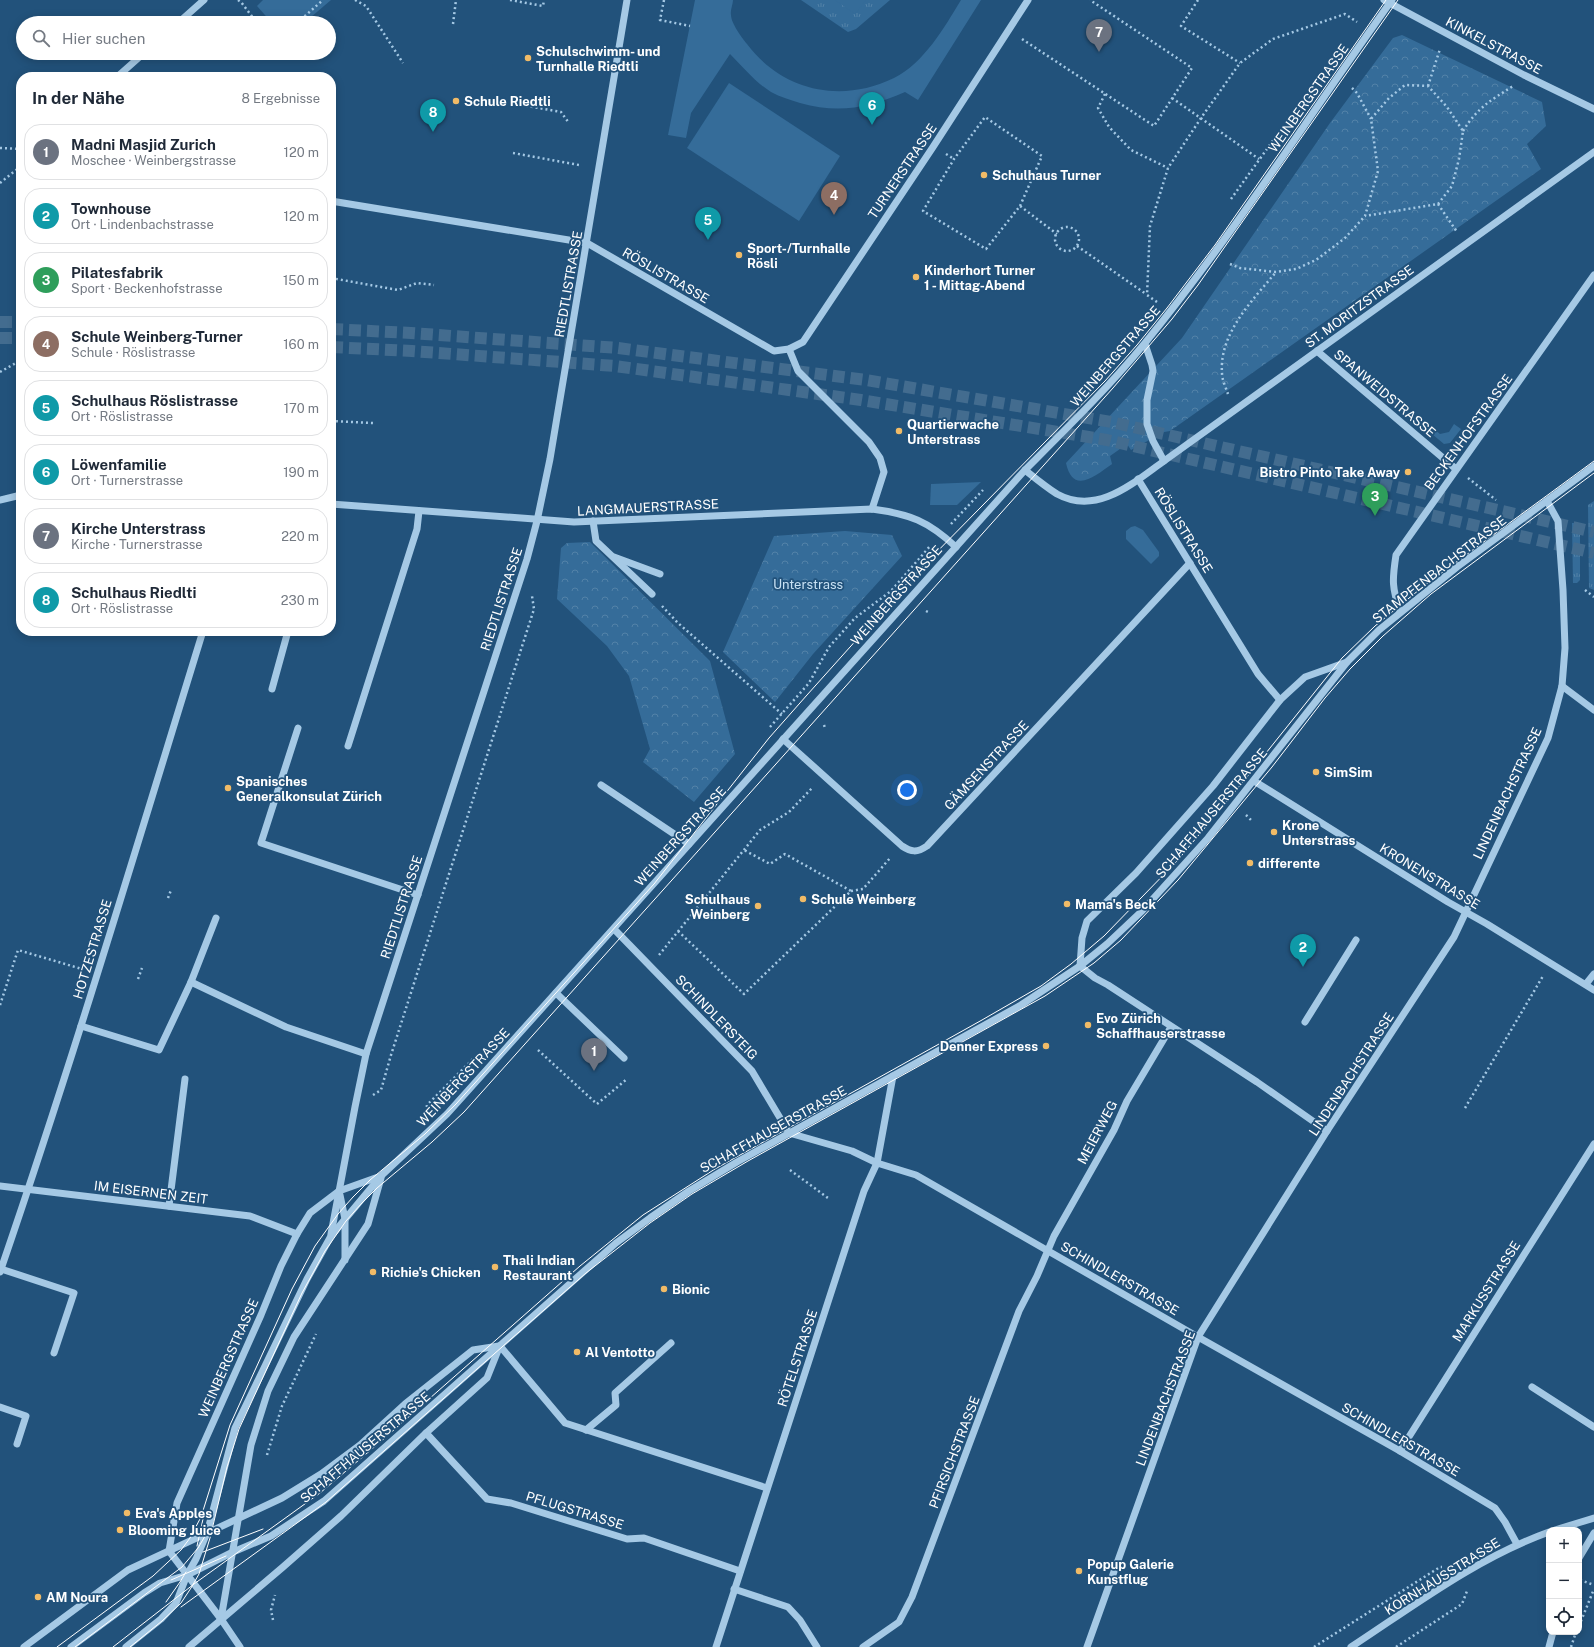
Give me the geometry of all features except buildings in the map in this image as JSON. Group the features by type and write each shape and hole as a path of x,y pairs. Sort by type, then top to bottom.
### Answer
{"street":[{"path":"186,16 204,0"},
{"name":"RIEDTLISTRASSE","path":"331,1236 366,1054 527,559 537,520 550,458 627,0"},
{"name":"TURNERSTRASSE","path":"789,349 802,342 982,72 1028,0"},
{"name":"KINKELSTRASSE","path":"1388,1 1524,75 1594,109"},
{"name":"WEINBERGSTRASSE","path":"126,1647 161,1619 176,1603 186,1575 196,1559 207,1533 235,1428 307,1279 331,1236 381,1176 447,1114 1025,470 1091,404 1144,344 1209,261 1388,1"},
{"path":"122,72 136,60"},
{"name":"ST. MORITZSTRASSE","path":"1138,479 1594,152"},
{"name":"RÖSLISTRASSE","path":"336,202 587,243 774,351 789,349"},
{"name":"BECKENHOFSTRASSE","path":"1400,612 1393,590 1392,576 1396,555 1594,276"},
{"path":"1144,344 1153,372 1147,400 1147,424 1152,441 1164,461"},
{"path":"789,349 798,370 869,442 880,458 884,472 872,509"},
{"name":"SPANWEIDSTRASSE","path":"1317,351 1456,469"},
{"name":"STAMPFENBACHSTRASSE","path":"1280,700 1305,677 1347,662 1379,630 1400,612 1457,567 1594,466"},
{"name":"RÖSLISTRASSE","path":"1025,470 1058,494 1078,502 1099,501 1138,479 1258,674 1280,700"},
{"path":"0,500 16,496"},
{"name":"LINDENBACHSTRASSE","path":"1087,1647 1198,1337 1327,1132 1454,937 1548,738 1562,686 1565,648 1558,521 1547,501"},
{"name":"LANGMAUERSTRASSE","path":"336,504 574,522 872,509 897,512 919,519 941,533 956,547"},
{"path":"348,746 417,529 419,511"},
{"path":"593,521 596,541 652,594"},
{"path":"610,555 660,574"},
{"name":"GÄMSENSTRASSE","path":"783,739 902,846 909,851 919,852 927,846 1190,562"},
{"name":"HOTZESTRASSE","path":"1,1270 81,1026 201,636"},
{"path":"272,689 287,636"},
{"name":"SCHAFFHAUSERSTRASSE","path":"71,1647 160,1583 186,1575 232,1552 271,1536 324,1502 616,1243 689,1190 1021,1004 1080,966 1107,944 1142,911 1208,838 1347,662"},
{"path":"1562,686 1594,710"},
{"name":"SCHAFFHAUSERSTRASSE","path":"1080,966 1082,938 1088,921 1136,873 1213,786 1280,700"},
{"path":"298,728 261,844 418,895"},
{"name":"KRONENSTRASSE","path":"1254,781 1448,902 1594,990"},
{"path":"601,785 688,844"},
{"path":"81,1026 159,1050 191,982 216,918"},
{"name":"SCHINDLERSTEIG","path":"614,929 752,1071 789,1133"},
{"path":"1305,1022 1356,940"},
{"path":"1080,966 1095,978 1257,1082 1327,1132"},
{"path":"1586,984 1594,974"},
{"path":"191,982 286,1028 366,1054"},
{"path":"556,994 624,1058"},
{"name":"MEIERWEG","path":"1048,1250 1054,1236 1120,1118 1127,1101 1171,1027"},
{"name":"RÖTELSTRASSE","path":"716,1647 864,1191 877,1163 893,1076"},
{"path":"169,1206 186,1079"},
{"name":"SCHINDLERSTRASSE","path":"789,1133 852,1151 877,1163 916,1175 1400,1451 1495,1508 1505,1522 1517,1544"},
{"name":"MARKUSSTRASSE","path":"1400,1451 1594,1144"},
{"path":"221,1619 251,1445 268,1392 294,1337 368,1224 381,1176"},
{"name":"WEINBERGSTRASSE","path":"169,1551 177,1503 261,1315 281,1266 297,1234 310,1213 339,1191 381,1176"},
{"name":"IM EISERNEN ZEIT","path":"0,1186 250,1216 297,1234"},
{"path":"339,1191 345,1219 345,1260"},
{"name":"PFIRSICHSTRASSE","path":"864,1647 898,1622 912,1597 1019,1311 1048,1250"},
{"path":"1,1270 74,1293 54,1353"},
{"path":"586,1430 616,1405 616,1393 671,1343"},
{"path":"500,1346 565,1423 767,1488"},
{"name":"SCHAFFHAUSERSTRASSE","path":"188,1647 283,1568 341,1516 426,1433 487,1378 500,1346"},
{"name":"SCHAFFHAUSERSTRASSE","path":"24,1647 128,1570 282,1498 321,1474 360,1444 405,1404 472,1350 500,1346"},
{"path":"1532,1387 1594,1427"},
{"path":"0,1407 26,1416 17,1444"},
{"name":"PFLUGSTRASSE","path":"426,1433 487,1499 512,1503 627,1539 644,1538 740,1571"},
{"path":"1565,1527 1594,1518"},
{"name":"KORNHAUSSTRASSE","path":"1351,1647 1476,1566 1517,1544 1546,1533"},
{"path":"1582,1553 1594,1533"},
{"path":"169,1551 221,1619 240,1647"},
{"path":"734,1589 788,1607 800,1620 817,1647"},
{"path":"1549,1647 1552,1635"}],"path":[{"path":"238,0 252,16"},
{"path":"305,16 323,0"},
{"path":"355,0 366,6 403,63"},
{"path":"453,24 456,0"},
{"path":"510,0 543,6 544,0"},
{"path":"664,0 660,20 690,26"},
{"path":"1020,38 1154,126 1192,68 1090,0"},
{"path":"1198,0 1181,26 1240,63"},
{"path":"1147,295 1150,226 1168,168 1240,63 1272,39 1338,16 1345,14 1358,22"},
{"path":"1353,28 1360,18"},
{"path":"1428,86 1440,49"},
{"path":"1372,119 1389,98 1405,85 1428,86 1447,107 1463,131"},
{"path":"1365,216 1438,204 1452,186 1460,159 1463,131 1471,119 1483,106 1514,86"},
{"path":"1230,264 1240,268 1276,272 1296,269 1316,260 1345,238 1365,216 1378,171 1372,119 1357,93 1352,88"},
{"path":"1105,94 1098,108 1109,127 1131,150 1168,168"},
{"path":"1172,98 1259,158"},
{"path":"511,104 561,112 569,124"},
{"path":"985,117 1042,156 1020,206 986,249 923,210 954,159 985,117"},
{"path":"1228,204 1277,134"},
{"path":"0,148 16,149"},
{"path":"513,153 579,165"},
{"path":"0,183 16,170"},
{"path":"1438,204 1457,232"},
{"path":"1020,206 1057,234"},
{"path":"1063,228 1070,228 1077,232 1079,239 1077,246 1073,250 1067,251 1061,249 1057,245 1057,234 1063,228"},
{"path":"1077,246 1157,302"},
{"path":"1228,394 1222,374 1224,349 1238,319 1276,272"},
{"path":"336,279 398,290 417,283 434,285"},
{"path":"1152,308 1162,296"},
{"path":"0,372 16,363"},
{"path":"336,421 373,423"},
{"path":"1468,478 1496,500"},
{"path":"809,683 829,647 855,618 891,591 941,533 984,490"},
{"path":"1584,590 1594,597"},
{"path":"652,594 678,623 782,714"},
{"path":"381,1090 390,1055 534,609"},
{"path":"650,966 760,830 789,812 817,784"},
{"path":"1244,814 1251,820"},
{"path":"744,850 770,864 785,854 851,891"},
{"path":"678,931 744,994 851,891 863,889 894,854"},
{"path":"168,898 171,890"},
{"path":"0,1005 18,950 82,969"},
{"path":"138,979 142,968"},
{"path":"1465,1108 1544,974"},
{"path":"538,1050 597,1104 627,1079"},
{"path":"790,1170 828,1198"},
{"path":"266,1456 282,1406 318,1332"},
{"path":"1314,1647 1440,1567"},
{"path":"1582,1581 1594,1585"},
{"path":"1582,1619 1594,1589"},
{"path":"273,1620 271,1610 276,1594"},
{"path":"1396,1647 1462,1604"},
{"path":"1571,1647 1575,1635"}],"green space":[{"path":"263,0 331,0 312,16 266,16 257,6"},
{"path":"695,0 733,0 731,18 742,38 761,60 777,73 795,82 814,88 833,91 854,90 874,86 894,78 915,63 924,54 948,22 961,0 981,0 918,100 905,92 878,102 853,108 828,108 800,103 771,92 765,88 754,79 730,54 691,113 686,138 668,135"},
{"path":"801,0 890,0 856,29 848,32"},
{"path":"835,0 866,0 855,14"},
{"path":"1402,35 1542,102 1546,126 1527,144 1541,169 1170,431 1164,432 1131,450 1127,444 1110,456 1112,464 1099,473 1085,480 1079,481 1074,478 1069,473 1066,463 1182,338 1330,123 1393,38"},
{"path":"729,83 840,156 799,221 687,148"},
{"path":"1423,420 1440,434 1449,432 1454,424 1461,429 1450,443 1444,444 1420,424"},
{"path":"981,482 957,505 930,505 931,484"},
{"path":"1594,501 1594,590 1589,588 1588,505"},
{"path":"1572,523 1580,525 1580,580 1577,583 1573,583"},
{"path":"1135,526 1143,530 1159,552 1159,556 1151,564 1126,539 1126,531"},
{"name":"Unterstrass","path":"845,531 892,535 902,556 813,654 775,702 723,652 774,536"},
{"path":"590,542 710,661 735,754 694,802 643,762 650,749 629,676 607,646 557,599 561,548 567,543"}],"tunnel":[{"path":"0,322 16,322"},
{"path":"336,329 411,333 618,348 866,380 1111,422 1594,532"},
{"path":"0,338 16,338"},
{"path":"336,347 412,351 615,366 861,400 1107,440 1594,553"}],"tram line":[{"path":"57,1647 153,1576 181,1550 190,1538 201,1517 230,1425 292,1289 315,1246 338,1214 370,1180 425,1134 456,1104 654,884 769,738 920,569 1105,381 1137,345 1215,245 1386,0"},
{"path":"130,1647 162,1621 181,1603 199,1574 210,1538 227,1467 239,1429 302,1293 325,1251 346,1221 377,1188 432,1142 464,1112 1113,388 1172,319 1198,285 1398,0"},
{"path":"113,1647 194,1584 320,1493 580,1266 643,1215 715,1169 1041,986 1071,964 1104,936 1177,861 1238,788 1342,658 1375,626 1425,585 1594,461"},
{"path":"181,1607 326,1502 586,1273 650,1223 692,1194 748,1161 1045,996 1094,963 1121,940 1178,880 1272,767 1325,698 1350,669 1383,636 1431,594 1594,473"},
{"path":"197,1546 203,1519"},
{"path":"203,1552 263,1529"},
{"path":"75,1647 182,1567 198,1548 208,1531"},
{"path":"171,1580 226,1556"},
{"path":"166,1602 186,1572"}],"place":[{"name":"Kirche Unterstrass","path":"1099,52"},
{"name":"Schulschwimm- und Turnhalle Riedtli","path":"528,58"},
{"name":"Schule Riedtli","path":"456,101"},
{"name":"Löwenfamilie","path":"872,125"},
{"name":"Schulhaus Riedlti","path":"433,132"},
{"name":"Schulhaus Turner","path":"984,175"},
{"name":"Schule Weinberg-Turner","path":"834,215"},
{"name":"Schulhaus Röslistrasse","path":"708,240"},
{"name":"Sport-/Turnhalle Rösli","path":"739,255"},
{"name":"Kinderhort Turner 1 - Mittag-Abend","path":"916,277"},
{"name":"Quartierwache Unterstrass","path":"899,431"},
{"name":"Bistro Pinto Take Away","path":"1408,472"},
{"name":"Pilatesfabrik","path":"1375,516"},
{"name":"SimSim","path":"1316,772"},
{"name":"Spanisches Generalkonsulat Zürich","path":"228,788"},
{"name":"Krone Unterstrass","path":"1274,832"},
{"name":"differente","path":"1250,863"},
{"name":"Schule Weinberg","path":"803,899"},
{"name":"Mama's Beck","path":"1067,904"},
{"name":"Schulhaus Weinberg","path":"758,906"},
{"name":"Townhouse","path":"1303,967"},
{"name":"Evo Zürich Schaffhauserstrasse","path":"1088,1025"},
{"name":"Denner Express","path":"1046,1046"},
{"name":"Madni Masjid Zurich","path":"594,1071"},
{"name":"Thali Indian Restaurant","path":"495,1267"},
{"name":"Richie's Chicken","path":"373,1272"},
{"name":"Bionic","path":"664,1289"},
{"name":"Al Ventotto","path":"577,1352"},
{"name":"Eva's Apples","path":"127,1513"},
{"name":"Blooming Juice","path":"120,1530"},
{"name":"Popup Galerie Kunstflug","path":"1079,1571"},
{"name":"AM Noura","path":"38,1597"}]}
